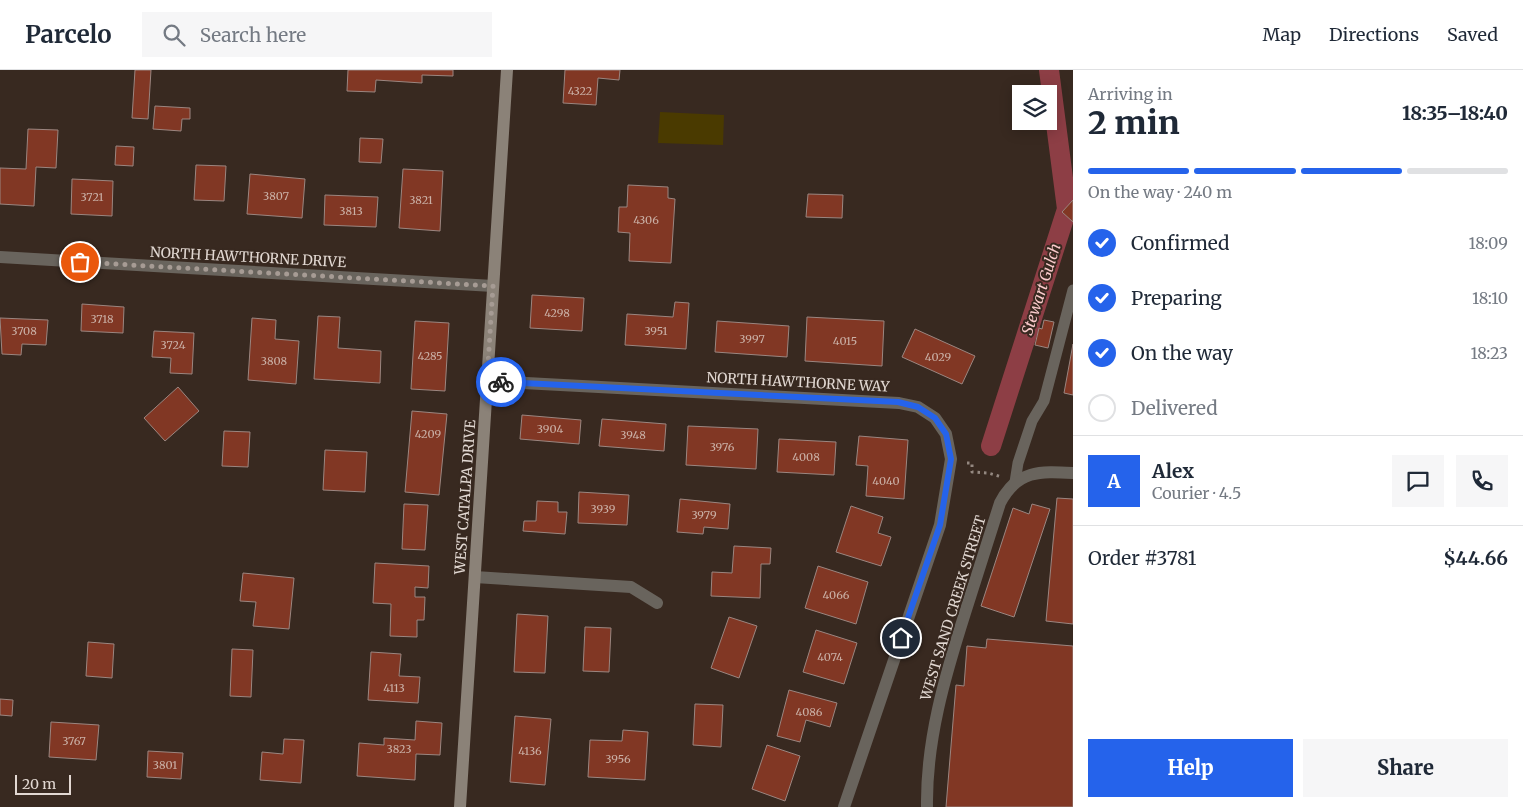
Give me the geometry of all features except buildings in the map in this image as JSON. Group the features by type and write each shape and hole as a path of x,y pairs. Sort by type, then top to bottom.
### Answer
{"street":[{"name":"WEST CATALPA DRIVE","path":"460,807 507,70"},
{"name":"NORTH HAWTHORNE DRIVE","path":"0,258 493,286"},
{"name":"NORTH HAWTHORNE WAY","path":"487,381 898,402 918,407 935,418 946,434 951,459 940,525 844,807"},
{"path":"1015,482 1029,474 1048,471 1073,473"},
{"name":"WEST SAND CREEK STREET","path":"927,807 927,782 946,673 1000,503 1006,490 1015,482"},
{"path":"475,577 631,587 657,603"}],"lane":[{"path":"1015,482 1018,463 1032,421 1044,401 1073,290"}],"path":[{"path":"966,463 972,463 972,472 988,473 1015,482"}],"shaded area":[{"path":"660,112 724,115 723,145 658,143"}],"waterway":[{"name":"Stewart Gulch","path":"991,446 1067,209 1049,70"}],"way so far":[{"path":"80,262 493,286 487,381 501,382"}],"route":[{"path":"501,382 898,402 918,407 935,418 946,434 951,459 940,525 901,638"}]}
